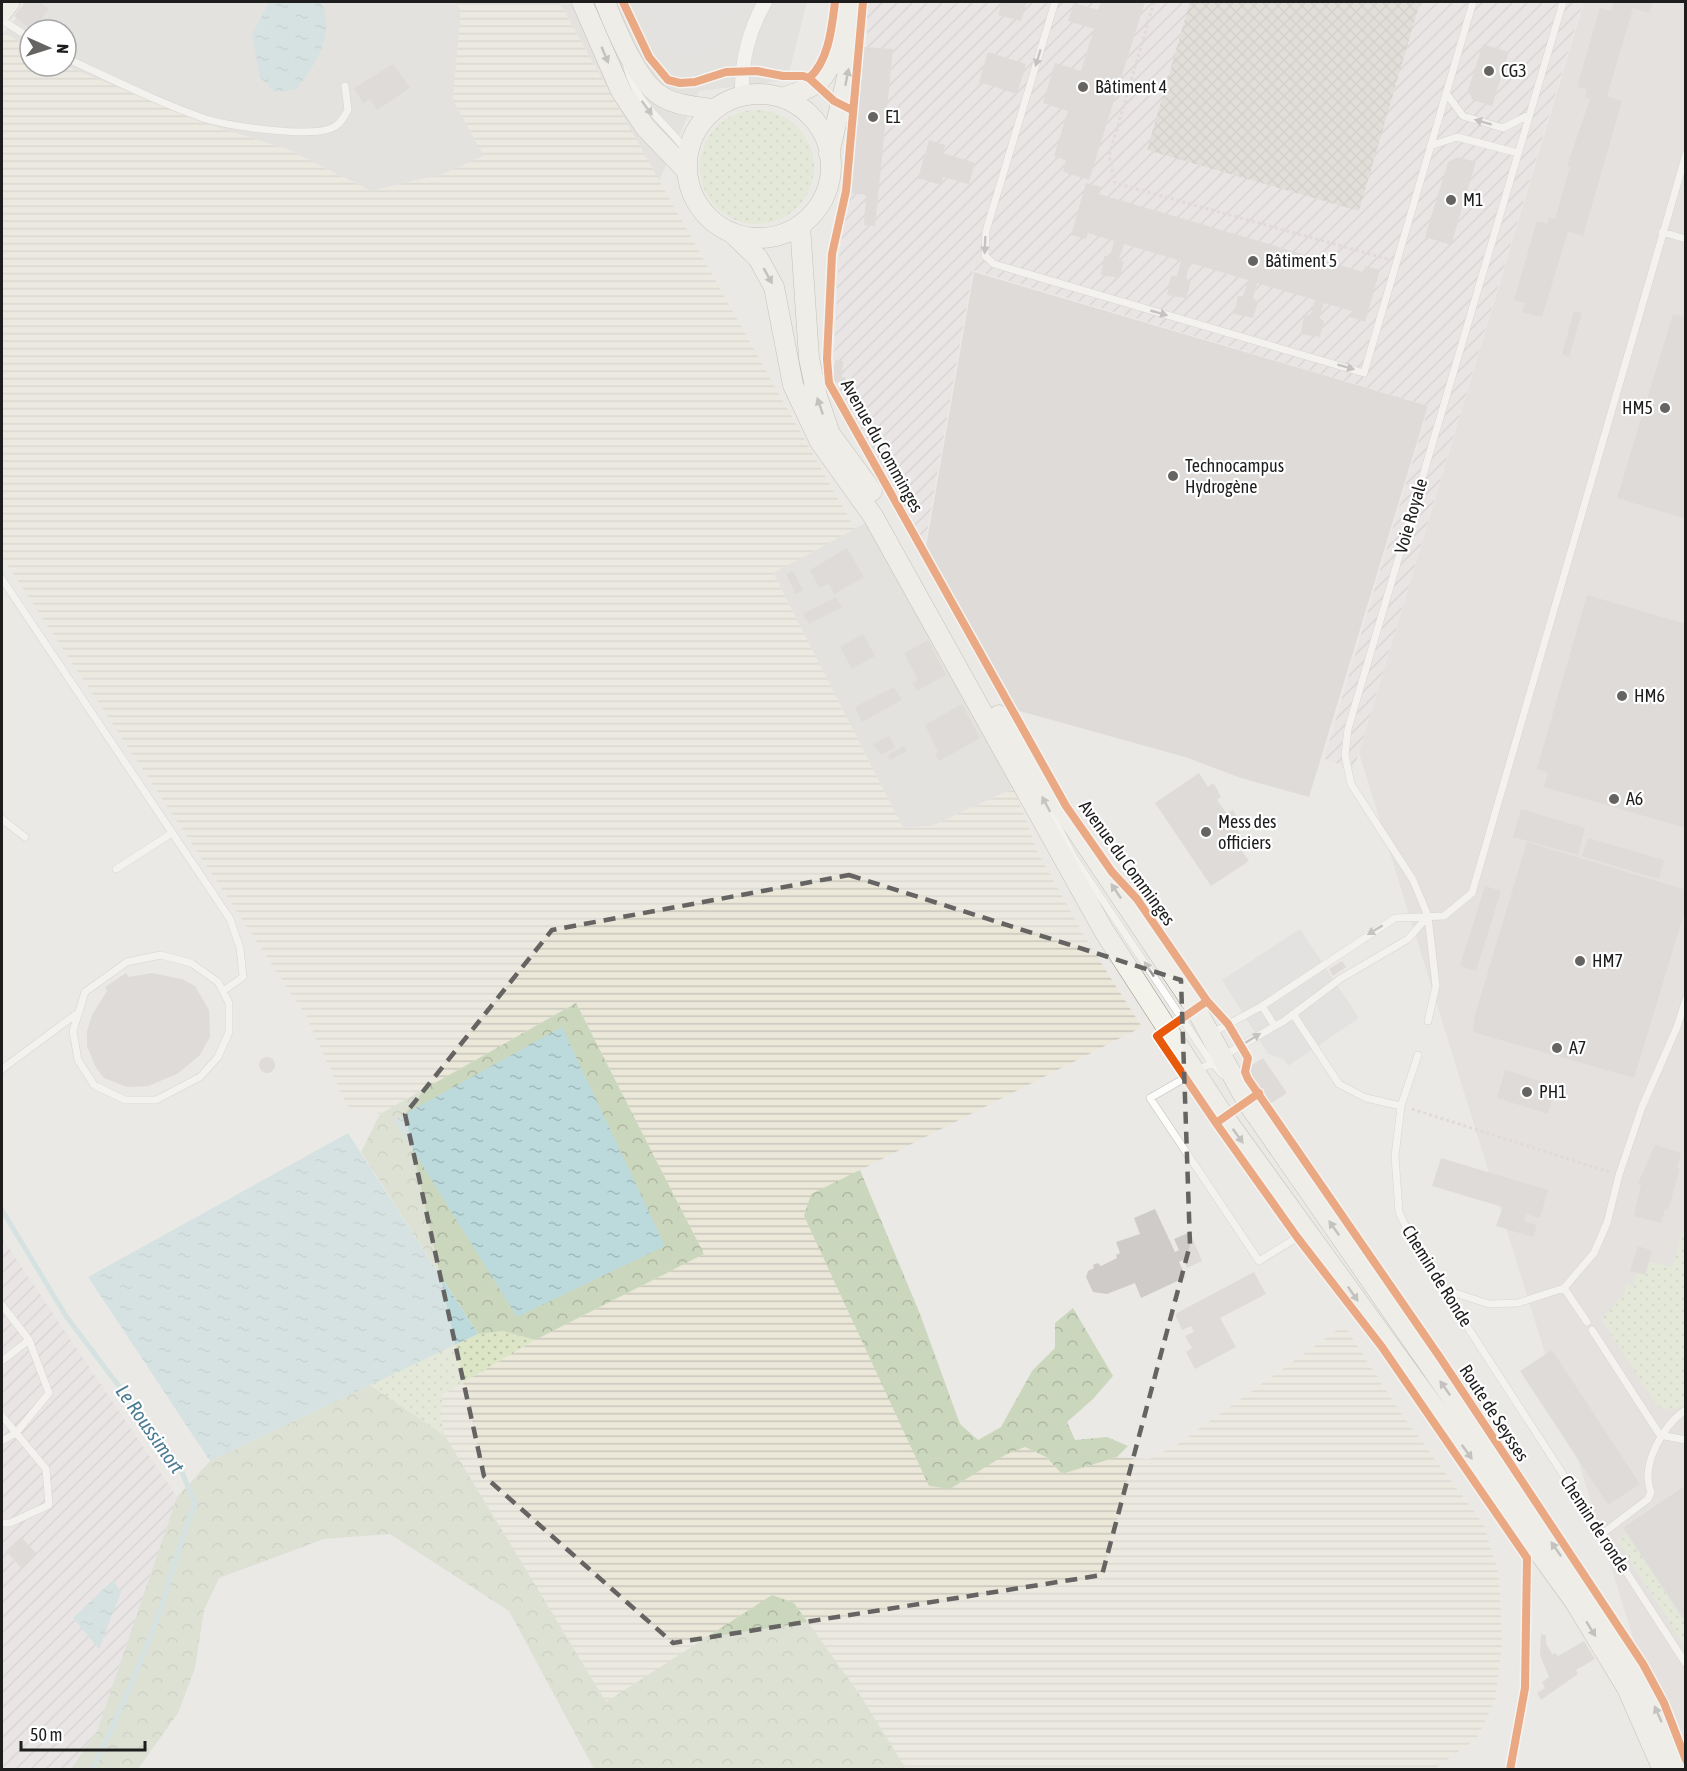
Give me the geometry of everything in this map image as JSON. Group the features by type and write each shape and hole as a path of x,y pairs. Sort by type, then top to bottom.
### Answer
{"main road":[{"path":"2,12 10,2"},
{"path":"582,2 621,91 645,127 688,162"},
{"path":"605,2 619,35 651,88 673,102 715,109"},
{"path":"783,99 816,83 823,76 839,30 842,2"},
{"path":"829,154 847,77 856,2"},
{"path":"730,232 766,238 800,225 822,199 830,177 829,154 825,140 813,120 797,105 770,95 742,96 715,109 700,125 688,162 696,201 705,214 730,232 758,258 774,287 793,385 820,442 873,516 1104,931 1181,1018"},
{"name":"Avenue du Comminges","path":"800,225 809,358 817,396 830,434 888,515 1006,728 1181,1018"},
{"name":"Route de Seysses","path":"1181,1018 1206,1042 1209,1063 1225,1118 1575,1602 1628,1689 1663,1770"},
{"name":"Route de Seysses","path":"1181,1018 1209,1063 1247,1101 1602,1614 1647,1689 1664,1726 1678,1770"}],"street":[{"path":"742,96 741,72 750,27 765,2"}],"lane":[{"path":"1055,2 986,231 985,256 994,264 1364,373 1473,2"},
{"name":"Voie Royale","path":"1428,1021 1436,986 1428,916 1413,880 1351,784 1347,770 1346,746 1352,717 1563,2"},
{"path":"2,20 18,30"},
{"path":"619,35 628,75 643,105 678,138 688,162"},
{"path":"78,63 206,118 279,131 320,132 333,128 342,121 348,110 349,100 345,86"},
{"path":"1446,93 1463,116 1503,128 1529,115"},
{"path":"1430,146 1458,137 1518,153"},
{"path":"1209,1063 1206,1042 1328,961 1395,918 1444,915 1472,893 1686,154"},
{"path":"1662,232 1686,240"},
{"path":"2,579 230,919 240,948 243,977 223,991"},
{"path":"2,819 25,837"},
{"path":"116,869 172,833"},
{"path":"1307,1230 1260,1261 1150,1098 1293,1014 1340,979 1408,939 1428,916"},
{"path":"161,955 191,963 218,982 229,1003 229,1032 218,1057 200,1077 156,1100 125,1100 94,1085 78,1060 73,1031 79,1012 85,992 127,962 161,955"},
{"path":"1443,1288 1489,1304 1518,1303 1564,1288 1594,1253 1607,1223 1619,1175 1652,1081 1677,1027 1686,999"},
{"path":"1262,1006 1274,1025"},
{"path":"2,1069 79,1012"},
{"path":"1293,1014 1339,1084 1366,1098 1401,1106"},
{"name":"Chemin de Ronde","path":"1418,1055 1401,1106 1395,1155 1399,1212 1415,1246 1505,1384"},
{"path":"1564,1288 1587,1322"},
{"path":"2,1305 29,1340 49,1394 16,1433 2,1441"},
{"path":"1592,1330 1660,1435 1686,1440"},
{"path":"2,1361 29,1340"},
{"name":"Chemin de ronde","path":"1505,1384 1686,1664"},
{"path":"1602,1534 1648,1499 1651,1492 1646,1481 1660,1435 1676,1416 1686,1410"},
{"path":"2,1416 46,1469 49,1505 10,1522 2,1523"}],"path":[{"path":"1154,2 1109,156 1115,183 1396,262"},
{"path":"1401,1106 1619,1175"}],"highlighted area":[{"path":"849,875 1181,980 1190,1245 1102,1575 673,1643 484,1476 405,1114 552,930"}],"shaded area":[{"path":"30,2 456,2 461,10 453,100 484,156 443,174 371,191 287,149 207,124 78,72 78,18 18,18 18,41 4,33"},
{"path":"456,2 559,2 855,529 773,573 903,828 932,826 1014,788 1038,853 1089,944 1142,1027 811,1195 929,1486 1025,1447 1046,1457 1062,1474 1117,1457 1149,1459 1175,1446 1344,1325 1400,1412 1484,1525 1499,1575 1502,1645 1495,1701 1476,1739 1434,1769 906,1769 860,1695 794,1603 772,1595 606,1702 445,1436 440,1415 443,1394 535,1340 704,1254 576,1003 380,1114 347,1106 306,1016 2,557 2,36 4,33 18,41 18,78 78,78 78,71 207,124 287,149 371,191 443,174 484,156 453,100 461,10"},
{"path":"559,2 807,2 787,80 699,91 659,181"},
{"path":"633,2 736,2 715,57 704,53 699,63 663,51"},
{"path":"867,2 1583,2 1354,769 1324,759 1429,406 973,270 925,543 833,383 838,266 867,42"},
{"path":"1190,2 1420,2 1359,211 1147,150"},
{"path":"1584,2 1685,2 1685,1745 1671,1706 1635,1644 1359,753"},
{"path":"869,521 1014,788 932,826 903,828 773,573"},
{"path":"1300,929 1359,1018 1288,1066 1283,1059 1268,1054 1222,980"},
{"path":"2,1238 177,1497 97,1731 71,1769 2,1769"}],"green space":[{"path":"757,110 779,115 797,127 809,145 814,167 809,189 797,207 779,219 757,224 735,219 717,207 705,189 700,167 705,145 717,127 735,115"},
{"path":"576,1003 704,1254 535,1340 503,1331 478,1334 361,1152 380,1114"},
{"path":"860,1170 920,1314 960,1424 978,1440 1001,1427 1032,1371 1055,1348 1055,1323 1073,1308 1113,1376 1093,1399 1067,1422 1075,1440 1107,1437 1128,1446 1117,1457 1062,1474 1046,1457 1025,1447 1005,1455 950,1489 929,1486 804,1216 811,1194"},
{"path":"1685,1222 1685,1405 1671,1410 1657,1406 1601,1319 1624,1295 1626,1284 1633,1286 1637,1273 1645,1275 1649,1262 1672,1267"},
{"path":"503,1331 535,1340 443,1394 440,1415 445,1436 370,1385 478,1334"},
{"path":"370,1385 445,1436 606,1702 772,1595 794,1603 860,1695 906,1769 594,1769 509,1611 390,1534 324,1539 219,1578 204,1610 195,1668 178,1713 138,1769 71,1769 97,1731 177,1497 210,1461"},
{"path":"1627,1533 1685,1624 1685,1647 1617,1540"}],"water":[{"path":"269,2 321,2 325,14 326,26 322,48 297,89 274,92 260,77 252,35"},
{"path":"562,1027 665,1246 517,1317 394,1120"},
{"path":"348,1133 478,1334 210,1461 88,1277"},
{"path":"113,1580 121,1592 99,1649 73,1618"}],"building":[{"path":"25,2 40,2 49,9 42,18 18,19 14,16"},
{"path":"1002,2 1027,2 1021,21 998,15"},
{"name":"Bâtiment 4","path":"1101,2 1145,2 1089,180 1063,172 1066,160 1054,156 1068,111 1043,103 1055,63 1081,71 1094,29 1068,21 1074,3 1098,10"},
{"path":"1614,2 1653,2 1649,13 1633,8 1607,96 1622,101 1583,236 1568,231 1542,317 1522,312 1525,303 1514,300 1537,221 1547,224 1549,217 1555,219 1570,167 1567,166 1590,99 1585,97 1587,89 1577,87 1600,8 1611,11"},
{"name":"CG3","path":"1483,44 1509,52 1492,106 1473,100 1468,90"},
{"name":"E1","path":"864,47 893,49 875,226 864,225 866,195 851,193"},
{"path":"988,52 1026,64 1017,94 979,82"},
{"path":"393,64 410,88 377,110 370,99 363,103 354,88"},
{"path":"929,140 945,145 943,153 975,163 969,184 943,177 941,185 918,178"},
{"name":"M1","path":"1458,157 1476,162 1451,245 1425,237 1448,162"},
{"name":"Bâtiment 5","path":"1086,183 1101,187 1099,194 1363,272 1365,266 1380,270 1365,322 1350,317 1352,311 1324,303 1319,318 1324,321 1320,337 1301,334 1304,315 1310,315 1315,300 1257,283 1253,298 1258,302 1253,318 1234,314 1238,296 1243,296 1248,280 1190,263 1186,278 1191,282 1186,298 1167,295 1171,276 1177,276 1181,261 1124,244 1119,259 1124,262 1119,278 1101,275 1104,256 1110,256 1114,241 1088,233 1086,239 1071,235"},
{"name":"Technocampus Hydrogène","path":"974,272 1428,406 1309,797 1241,778 1185,757 1016,710 926,547"},
{"path":"1574,311 1582,313 1569,357 1562,354"},
{"name":"HM5","path":"1673,314 1686,318 1686,519 1617,498"},
{"path":"835,360 843,361 842,377 846,377 845,384 833,382"},
{"path":"847,548 864,577 834,594 829,584 819,587 810,570"},
{"path":"793,571 803,590 796,594 786,574"},
{"name":"HM6","path":"1587,595 1686,624 1686,828 1544,787 1548,772 1537,769"},
{"path":"836,597 842,607 809,624 803,614"},
{"path":"863,634 875,656 852,669 840,647"},
{"path":"928,640 946,675 917,691 912,683 918,680 904,653"},
{"path":"894,687 902,700 862,722 855,707"},
{"path":"962,704 980,738 939,761 935,754 938,752 925,725"},
{"path":"889,736 895,747 881,755 873,744"},
{"path":"904,746 907,751 890,760 888,755"},
{"name":"Mess des officiers","path":"1199,773 1208,787 1213,783 1221,797 1217,800 1227,814 1233,810 1237,817 1231,821 1246,842 1239,847 1249,861 1211,886 1155,803"},
{"path":"1521,809 1585,828 1578,855 1513,837"},
{"path":"1588,838 1664,860 1659,879 1582,856"},
{"name":"HM7","path":"1527,842 1686,890 1686,907 1634,1078 1473,1032 1475,1015"},
{"path":"1485,886 1501,891 1476,971 1460,966"},
{"path":"1342,961 1346,967 1333,976 1329,969"},
{"path":"126,973 129,977 152,973 182,979 195,986 209,1010 210,1037 200,1055 177,1074 148,1086 127,1087 104,1078 95,1066 87,1046 87,1031 92,1015 107,991 105,987"},
{"path":"267,1057 273,1059 275,1065 273,1071 267,1073 261,1071 259,1065 261,1059"},
{"path":"1263,1058 1287,1093 1270,1104 1247,1068"},
{"name":"PH1","path":"1505,1070 1556,1086 1548,1114 1497,1098"},
{"path":"1655,1145 1681,1153 1677,1168 1680,1169 1668,1210 1665,1209 1661,1223 1634,1216 1641,1184 1638,1183"},
{"path":"1441,1158 1548,1190 1540,1218 1526,1214 1524,1221 1537,1225 1533,1237 1496,1226 1503,1207 1432,1186"},
{"path":"1155,1209 1175,1252 1179,1250 1174,1239 1190,1232 1202,1261 1187,1268 1183,1260 1179,1262 1186,1277 1141,1298 1135,1283 1107,1294 1093,1292 1086,1277 1088,1271 1094,1268 1093,1265 1098,1263 1101,1266 1117,1258 1116,1255 1120,1253 1116,1242 1140,1234 1134,1218"},
{"path":"1638,1246 1652,1251 1645,1275 1630,1271"},
{"path":"1254,1272 1266,1294 1220,1318 1236,1347 1195,1369 1186,1352 1192,1348 1185,1336 1194,1332 1191,1326 1182,1330 1175,1314"},
{"path":"1552,1350 1640,1484 1608,1505 1520,1371"},
{"path":"1686,1485 1686,1622 1623,1528"},
{"path":"21,1537 37,1554 21,1568 6,1551"},
{"path":"1541,1634 1546,1635 1546,1644 1553,1655 1555,1653 1558,1656 1584,1641 1595,1659 1576,1670 1578,1674 1541,1700 1537,1693 1545,1688 1542,1682 1549,1677 1540,1655"}],"waterway":[{"name":"Le Roussimort","path":"2,1210 66,1316 180,1467 195,1504 149,1641 92,1770"}],"cycle path":[{"path":"623,2 649,57 668,80 680,83 695,82 726,72 757,71 783,76 803,76 809,78 834,101 852,110"},
{"path":"809,78 816,71 825,53 831,32 835,2"},
{"path":"863,2 846,191 832,254 827,359 829,383 1066,806 1112,872 1137,899 1207,1001 1228,1024 1248,1058 1245,1072 1248,1079 1441,1359 1643,1664 1664,1703 1686,1760"},
{"path":"1207,1001 1157,1036 1216,1123"},
{"path":"1259,1093 1216,1123 1297,1237 1382,1347 1527,1558 1525,1688 1510,1770"}],"place":[{"name":"CG3","path":"1489,71"},
{"name":"Bâtiment 4","path":"1083,87"},
{"name":"E1","path":"873,117"},
{"name":"M1","path":"1451,200"},
{"name":"Bâtiment 5","path":"1253,261"},
{"name":"HM5","path":"1665,408"},
{"name":"Technocampus Hydrogène","path":"1173,476"},
{"name":"HM6","path":"1622,696"},
{"name":"A6","path":"1614,799"},
{"name":"Mess des officiers","path":"1206,832"},
{"name":"HM7","path":"1580,961"},
{"name":"A7","path":"1557,1048"},
{"name":"PH1","path":"1527,1092"}]}
